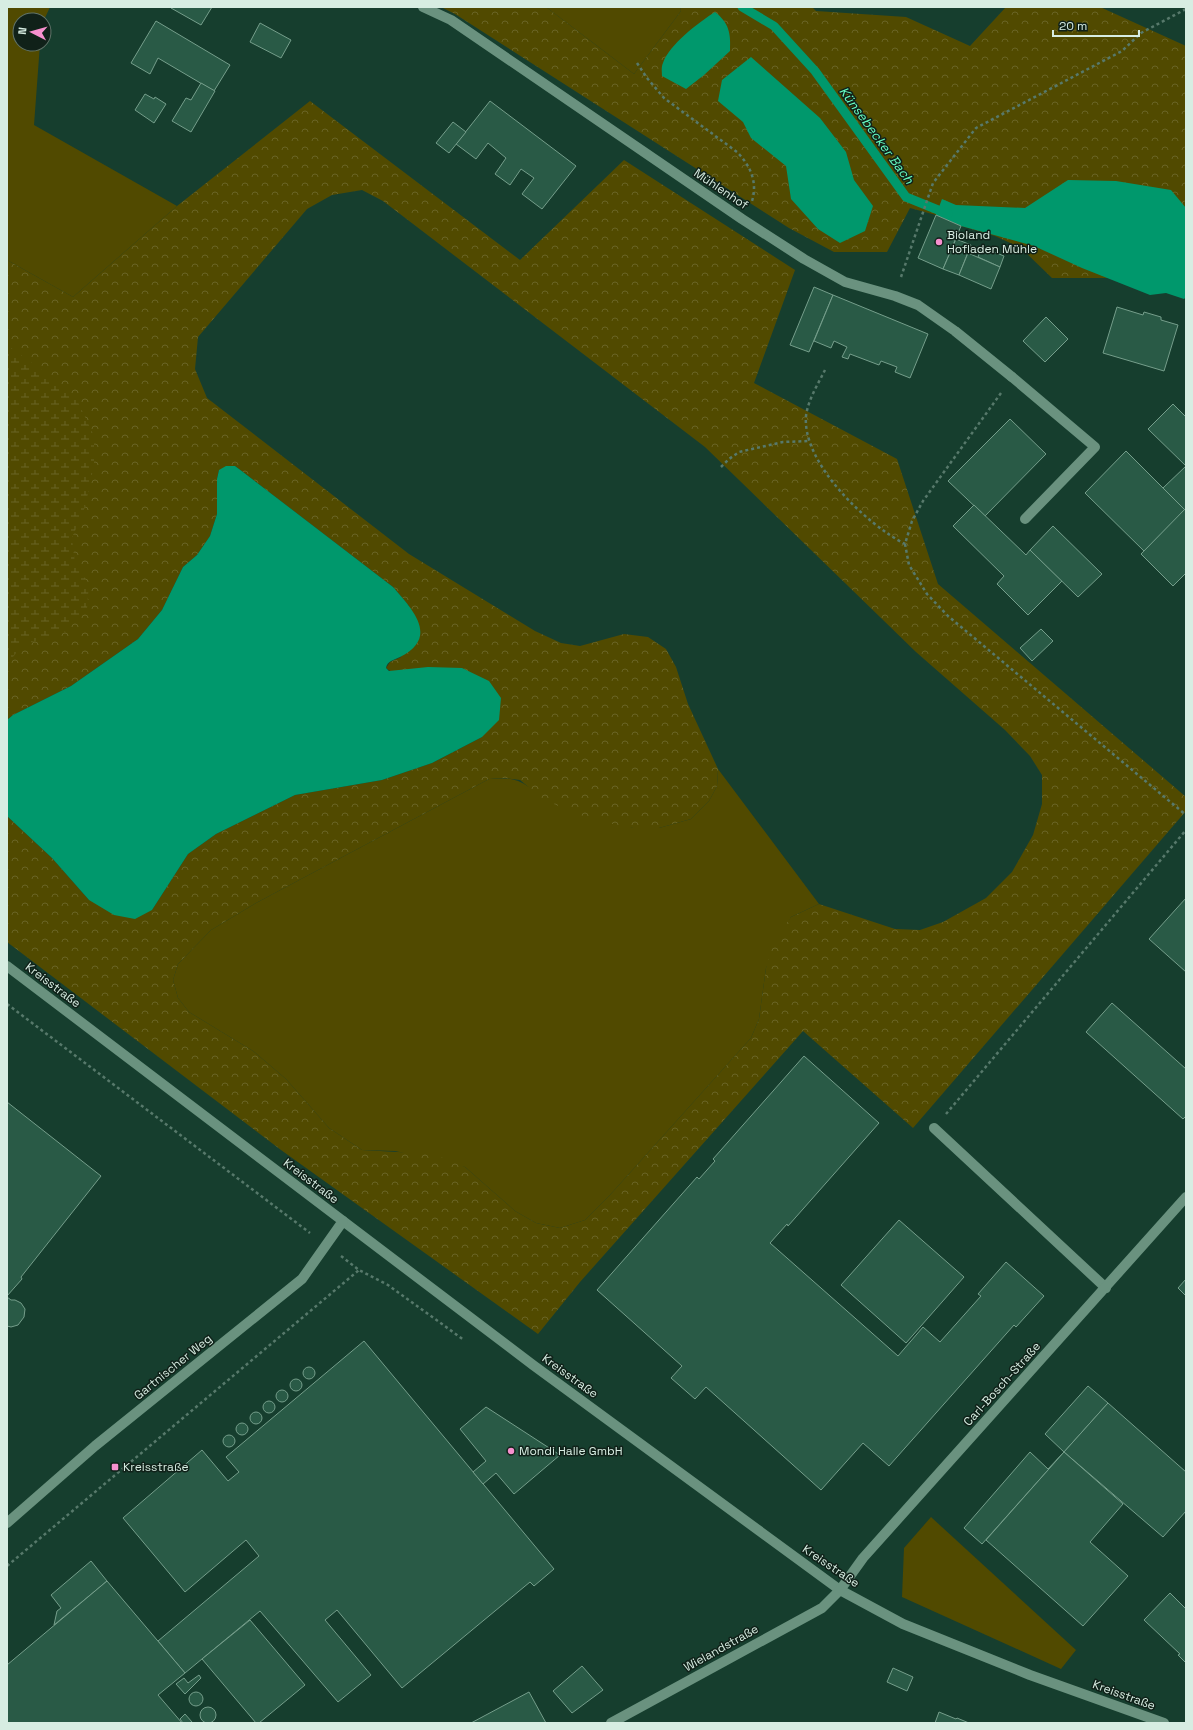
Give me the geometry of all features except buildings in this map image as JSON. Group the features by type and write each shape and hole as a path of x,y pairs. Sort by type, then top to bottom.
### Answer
{"street":[{"name":"Mühlenhof","path":"422,7 451,20 742,219 804,259 844,282 895,296 918,305 955,331 1095,447 1026,519"},
{"name":"Kreisstraße","path":"7,966 540,1370 840,1590 910,1627 1030,1675 1164,1723"},
{"path":"934,1128 1106,1288"},
{"name":"Carl-Bosch-Straße","path":"840,1590 863,1558 1186,1197"},
{"name":"Gartnischer Weg","path":"7,1523 96,1446 302,1279 343,1221"},
{"name":"Wielandstraße","path":"611,1723 822,1608 840,1590"}],"path":[{"path":"895,296 933,183 976,128 1122,51 1141,33 1186,9"},
{"path":"637,63 647,78 664,98 737,152 747,162 755,188 749,209 742,219"},
{"path":"825,370 808,410 807,428 809,441 814,453 832,481 869,520 892,537 905,544"},
{"path":"1012,377 923,501 912,521 905,544 909,565 927,594 948,616 1186,815"},
{"path":"721,467 728,459 739,452 783,442 809,441"},
{"path":"934,1128 1186,830"},
{"path":"7,1004 359,1270 7,1566"}],"green space":[{"path":"7,7 50,7 48,12 12,12 12,52 39,52 34,125 177,206 73,297 7,260"},
{"path":"441,7 546,7 634,74 681,11 680,7 812,7 816,11 906,17 970,46 1006,7 1100,7 1186,46 1186,278 1052,278 1021,248 995,236 961,226 936,215 910,208 887,252 834,252 789,228 455,14"},
{"path":"546,7 680,7 681,11 634,74"},
{"path":"310,101 520,260 624,160 795,270 754,383 897,459 938,584 1186,797 1186,811 913,1128 803,1031 580,1282 538,1334 281,1150 7,942 7,816 52,858 89,900 152,910 188,854 216,834 295,795 382,780 432,763 482,737 386,668 390,662 401,657 409,606 393,587 235,466 219,470 217,479 217,514 210,536 197,555 183,567 162,610 138,639 71,686 13,715 7,720 7,260 73,297 177,206","holes":["362,190 383,201 705,447 916,652 1005,730 1030,756 1042,775 1042,804 1033,835 1012,872 986,898 943,922 920,930 895,929 819,904 791,917 773,943 766,968 759,1019 751,1038 610,1195 585,1220 560,1228 536,1223 515,1211 465,1167 433,1154 362,1150 329,1128 286,1079 253,1051 189,1012 178,998 173,980 178,964 211,930 256,903 489,779 505,778 520,780 543,799 569,811 597,821 633,828 659,828 691,819 709,801 717,786 718,769 688,704 676,667 666,649 648,637 624,634 580,646 561,643 535,631 409,554 207,398 195,369 198,337 307,209 332,195"]},
{"path":"7,345 50,376 77,400 94,436 94,465 85,507 72,538 75,564 89,584 87,609 66,631 23,645 7,664"},
{"path":"718,769 819,904 791,917 766,968 759,1019 751,1038 610,1195 585,1220 560,1228 536,1223 515,1211 465,1167 395,1151 362,1150 329,1128 286,1079 253,1051 189,1012 178,998 173,980 178,964 211,930 256,903 489,779 505,778 519,781 529,787 633,828 659,828 691,819 709,801 717,786"},
{"path":"931,1517 1076,1650 1061,1669 902,1597 904,1548"}],"shaded area":[{"path":"715,12 720,16 728,29 730,51 686,89 662,76 662,65 671,49 693,28"},
{"path":"751,57 820,118 846,152 854,180 873,206 865,231 840,243 818,229 791,199 786,166 751,138 743,122 718,101 722,80"},
{"path":"1068,180 1116,181 1171,190 1186,208 1186,297 1184,299 1166,293 1150,295 1082,268 1034,246 961,226 936,215 942,199 956,205 1025,208"},
{"path":"226,466 235,466 243,472 393,587 408,604 419,623 420,632 418,641 412,649 388,664 386,668 389,671 428,667 462,668 489,681 501,698 499,720 482,737 432,763 382,780 295,795 216,834 188,854 152,910 135,919 114,915 89,900 52,858 7,816 7,720 13,715 71,686 138,639 162,610 183,567 197,555 210,536 217,514 217,479 219,470"}],"waterway":[{"name":"Künsebecker Bach","path":"742,7 774,26 815,71 906,197 948,214"}],"place":[{"name":"Bioland Hofladen Mühle","path":"939,242"},
{"name":"Mondi Halle GmbH","path":"511,1451"},
{"name":"Kreisstraße","path":"115,1467"}]}
